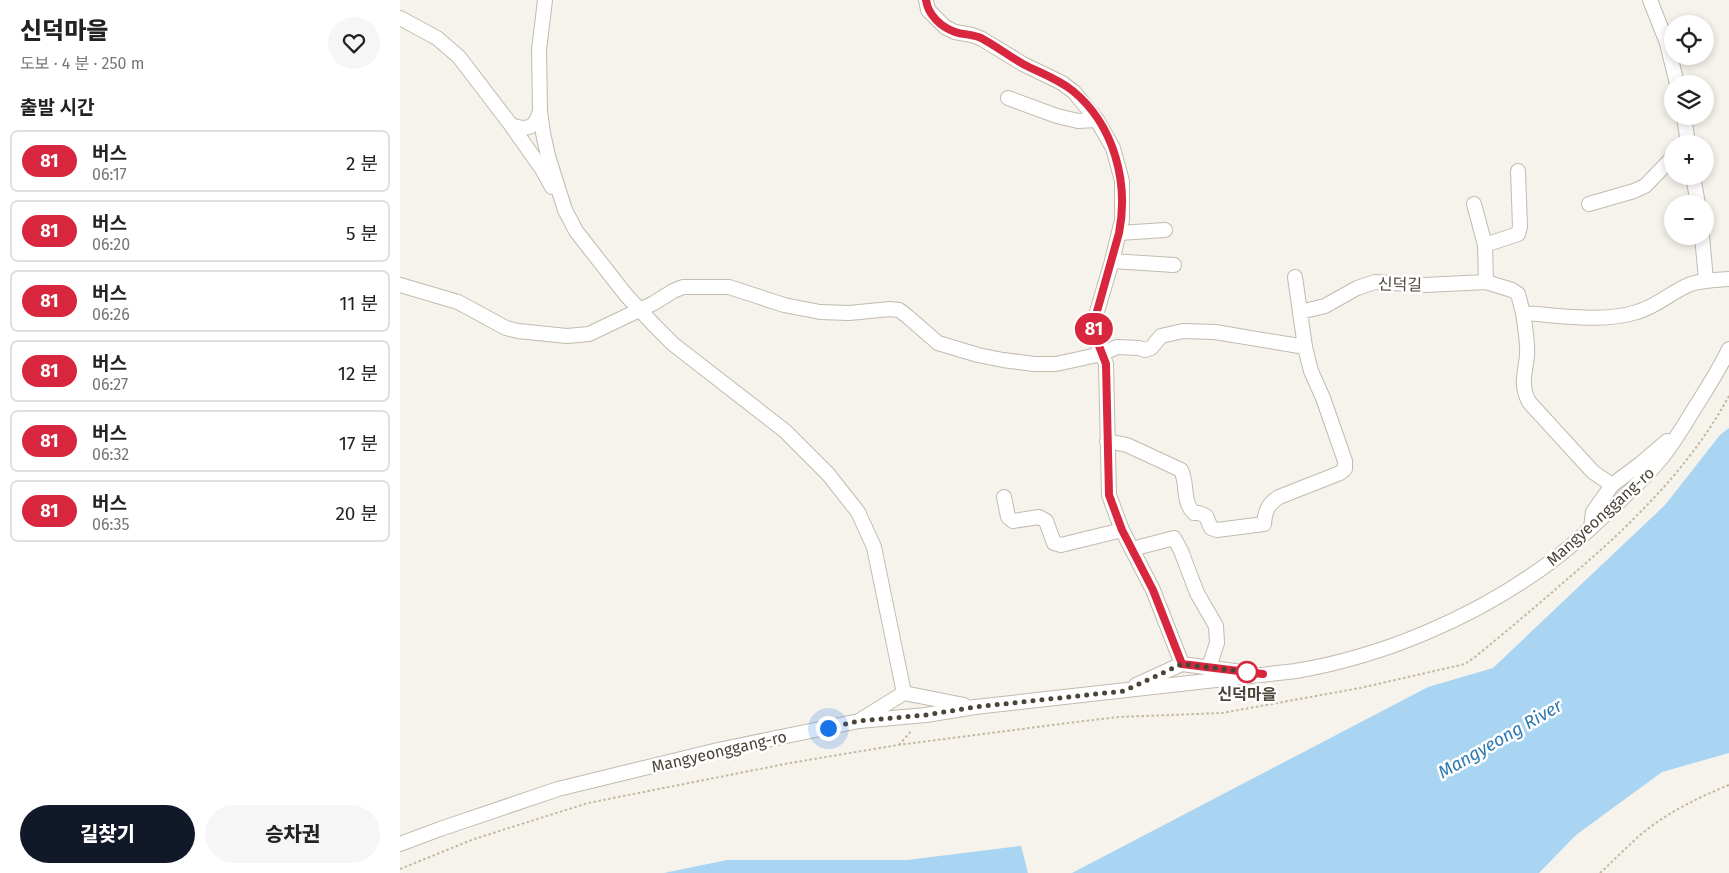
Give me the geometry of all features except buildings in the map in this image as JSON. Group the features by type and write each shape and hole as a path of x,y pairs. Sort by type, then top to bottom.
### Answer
{"street":[{"path":"545,0 539,50 538,91 548,156 565,210"},
{"path":"926,0 928,10 945,27 955,32 982,39 1023,64 1062,83 1074,92 1098,120 1113,148 1122,181 1122,220 1094,328 1106,364 1107,374 1109,495 1122,530 1153,590 1182,664"},
{"path":"1650,0 1667,43 1675,75"},
{"path":"400,18 437,38 459,57 542,169 576,231 639,310 673,344 798,443 828,474 858,512 874,547 904,693"},
{"path":"1008,98 1057,116 1078,121 1098,120"},
{"path":"511,125 526,128 537,120 540,110"},
{"path":"1589,204 1645,186 1664,166"},
{"path":"1485,245 1518,234 1520,227 1518,172"},
{"path":"1474,204 1485,245 1486,282"},
{"path":"1119,233 1165,230"},
{"path":"1703,245 1706,280"},
{"path":"1112,262 1174,266"},
{"path":"1107,441 1127,445 1181,470 1185,478 1188,508 1194,513 1206,516 1211,528 1217,530 1264,524 1265,512 1271,503 1279,497 1340,473 1345,469 1345,461 1323,398 1311,371 1305,347 1295,277"},
{"path":"1612,485 1593,472 1529,402 1524,393 1523,382 1527,341 1523,313 1601,317 1635,313 1661,303 1684,288 1706,280 1729,279"},
{"name":"신덕길","path":"1300,312 1325,306 1357,288 1375,282 1425,285 1486,282 1512,290 1518,294 1523,313"},
{"path":"400,285 458,302 506,328 567,336 589,334 654,303 673,290 683,287 729,287 784,305 820,312 849,313 898,310 938,343 978,355 1034,364 1056,364 1102,354 1117,347 1132,347 1145,350 1151,348 1161,336 1183,331 1215,332 1305,347"},
{"name":"Mangyeonggang-ro","path":"400,844 440,828 558,789 718,750 859,721 926,715 975,707 1296,671 1342,662 1392,646 1482,605 1528,578 1591,528 1650,472 1682,428 1729,349"},
{"path":"1591,528 1594,512 1612,485 1682,428"},
{"path":"1004,497 1008,517 1013,521 1039,517 1046,520 1054,543 1061,545 1122,530"},
{"path":"1132,549 1174,538 1181,550 1197,593 1216,626 1218,634 1217,643 1209,668"},
{"path":"1124,691 1182,664 1263,674"},
{"path":"859,721 904,693 975,707"}],"path":[{"path":"1600,873 1640,835 1663,818 1686,804 1729,785"},
{"path":"400,869 474,839"}],"water":[{"name":"Mangyeong River","path":"1729,428 1729,753 1662,772 1576,835 1539,873 1072,873 1428,687 1493,668 1665,505 1720,435"},
{"path":"1021,846 1028,873 664,873 727,860 907,860"}],"bus line":[{"name":"81","path":"926,0 928,10 945,27 955,32 982,39 1023,64 1062,83 1086,105 1107,135 1113,148 1122,181 1122,220 1094,328 1106,364 1109,495 1122,530 1153,590 1182,664 1263,674"}],"place":[{"name":"신덕마을","path":"1247,672"}],"route":[{"path":"828,728 859,721 926,715 975,707 1124,691 1182,664 1247,672"}]}
